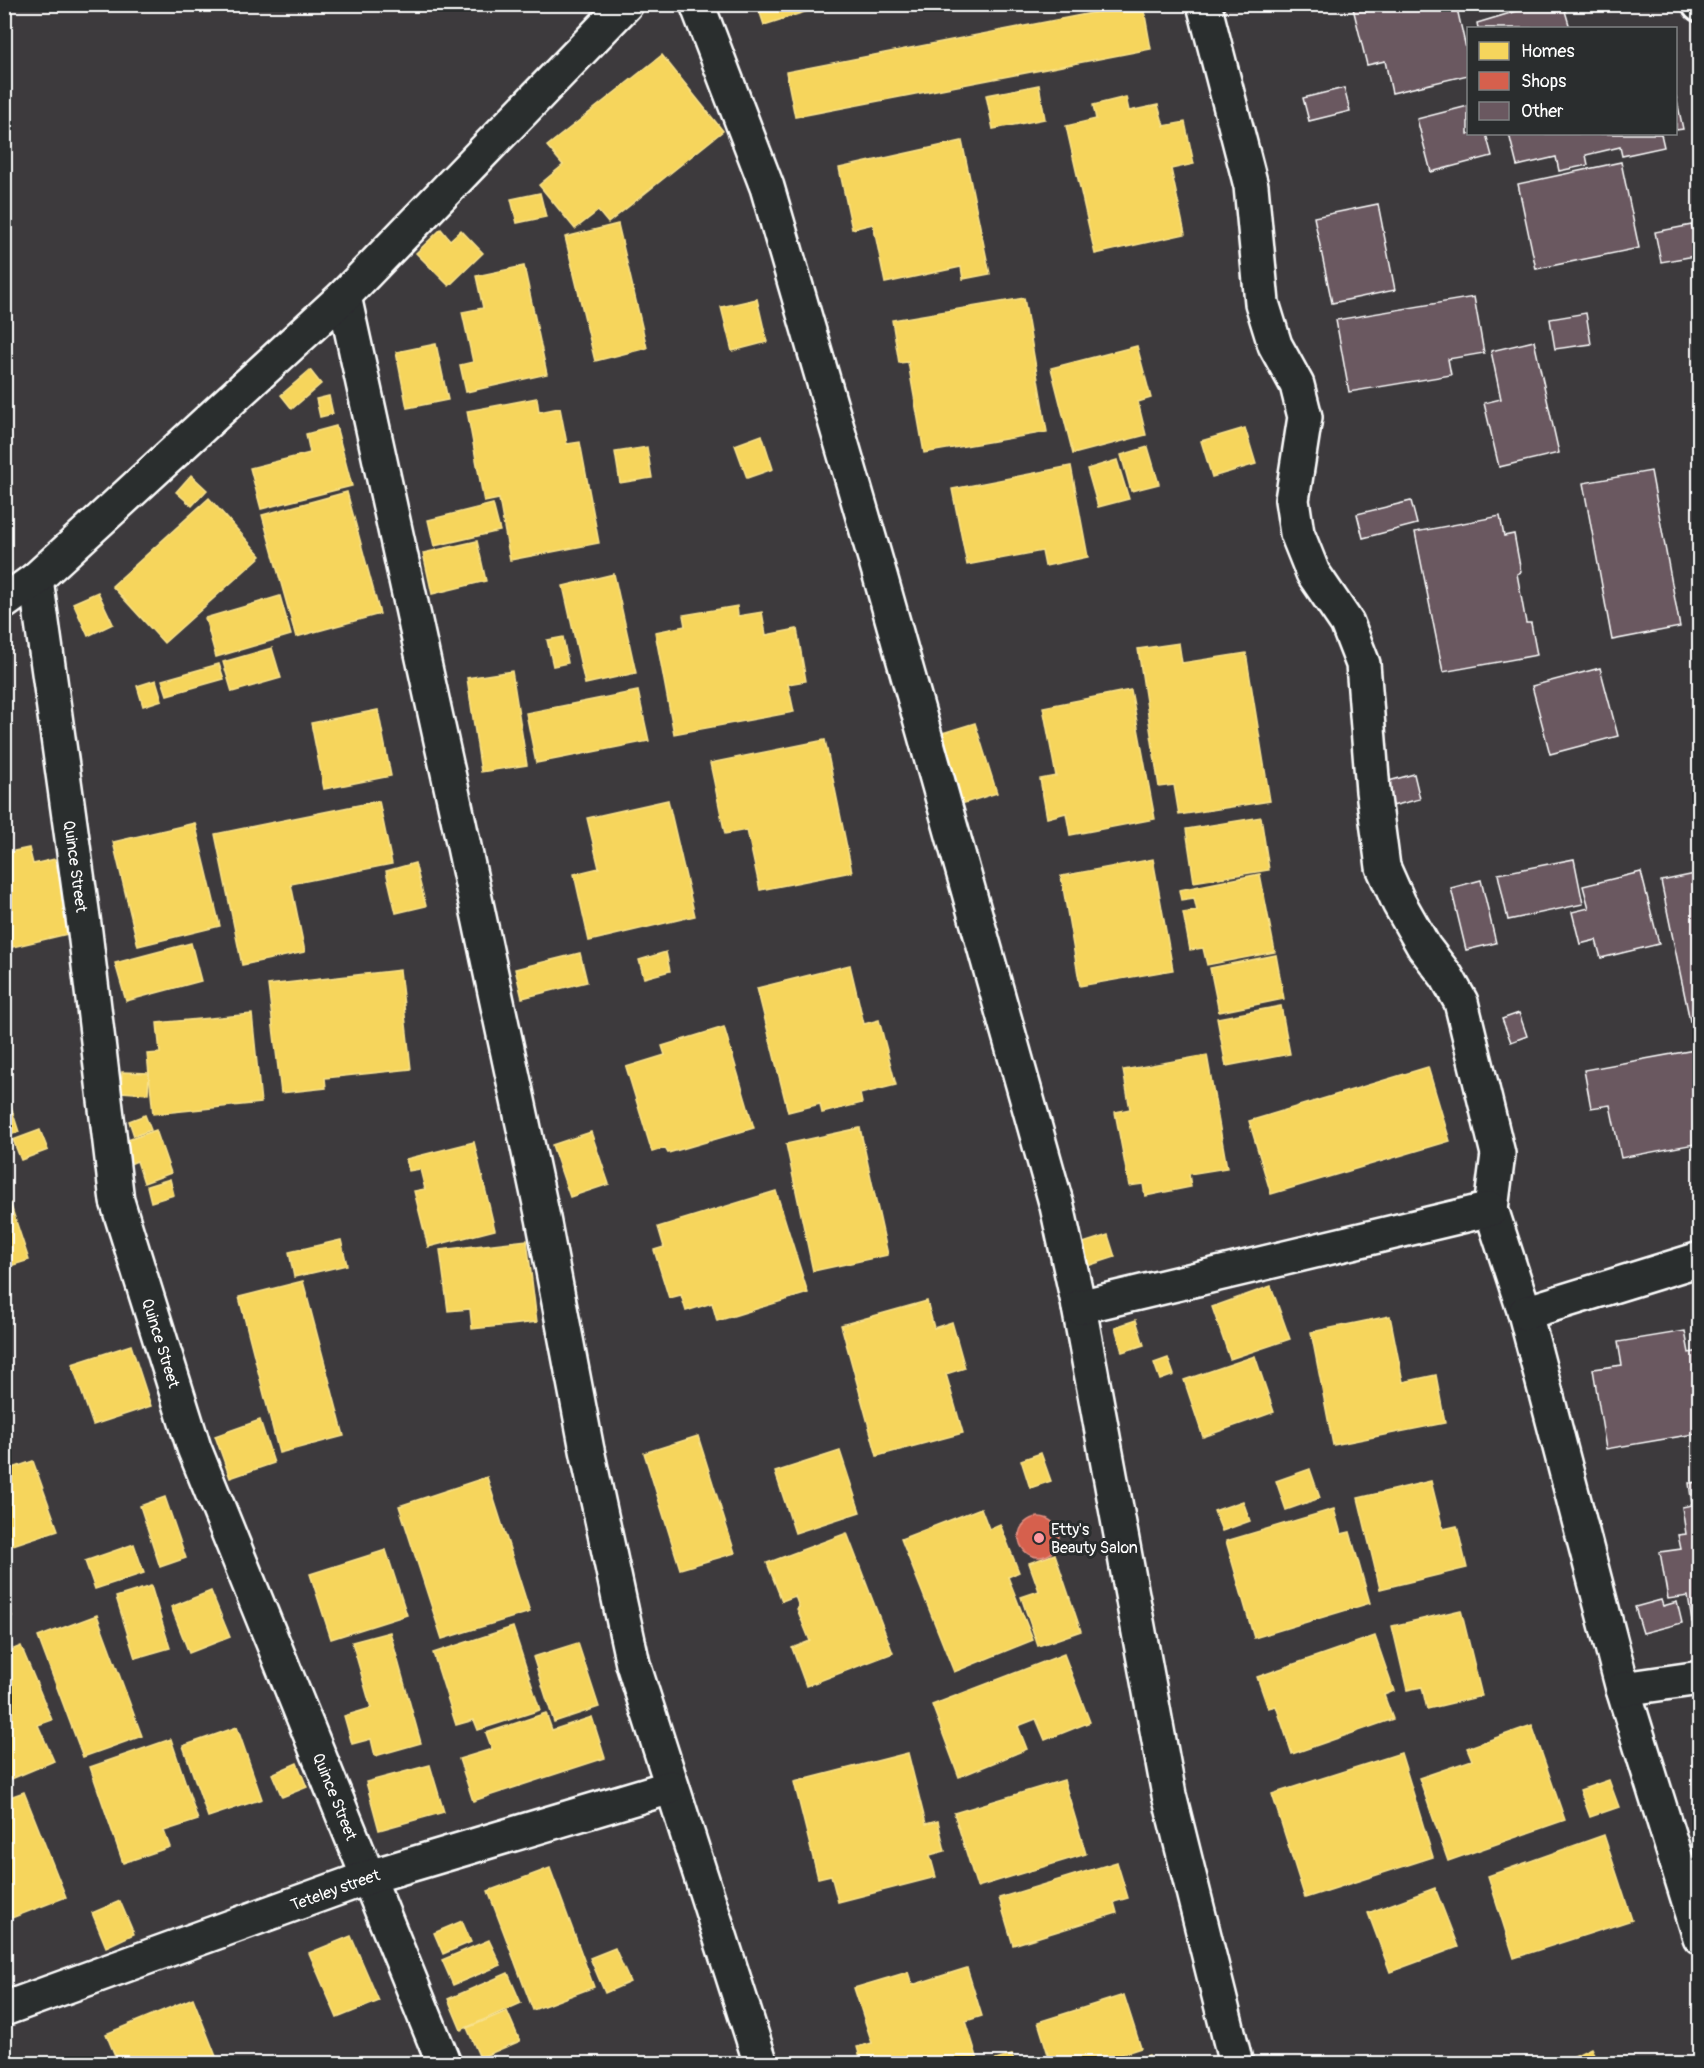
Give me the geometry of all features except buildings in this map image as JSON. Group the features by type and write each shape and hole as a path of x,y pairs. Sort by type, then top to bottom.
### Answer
{"street":[{"path":"4,602 36,579 344,296 626,4"},
{"path":"698,4 774,210 879,572 1051,1183 1079,1307 1169,1795 1236,2064"},
{"path":"1204,4 1251,186 1262,303 1275,345 1297,385 1305,417 1292,500 1297,533 1313,573 1347,623 1363,664 1375,811 1383,867 1399,903 1424,947 1447,977 1464,1012 1498,1154 1491,1209 1525,1313 1623,1689 1700,1937"},
{"path":"344,296 543,1218 587,1450 633,1664 761,2064"},
{"name":"Quince Street","path":"36,579 85,932 117,1201 194,1448 444,2064"},
{"path":"1079,1307 1491,1209"},
{"path":"1525,1313 1700,1259"},
{"path":"1623,1689 1700,1678"},
{"name":"Teteley street","path":"4,2009 369,1877 671,1787"}],"place":[{"name":"Etty's Beauty Salon","path":"1039,1538"}]}
